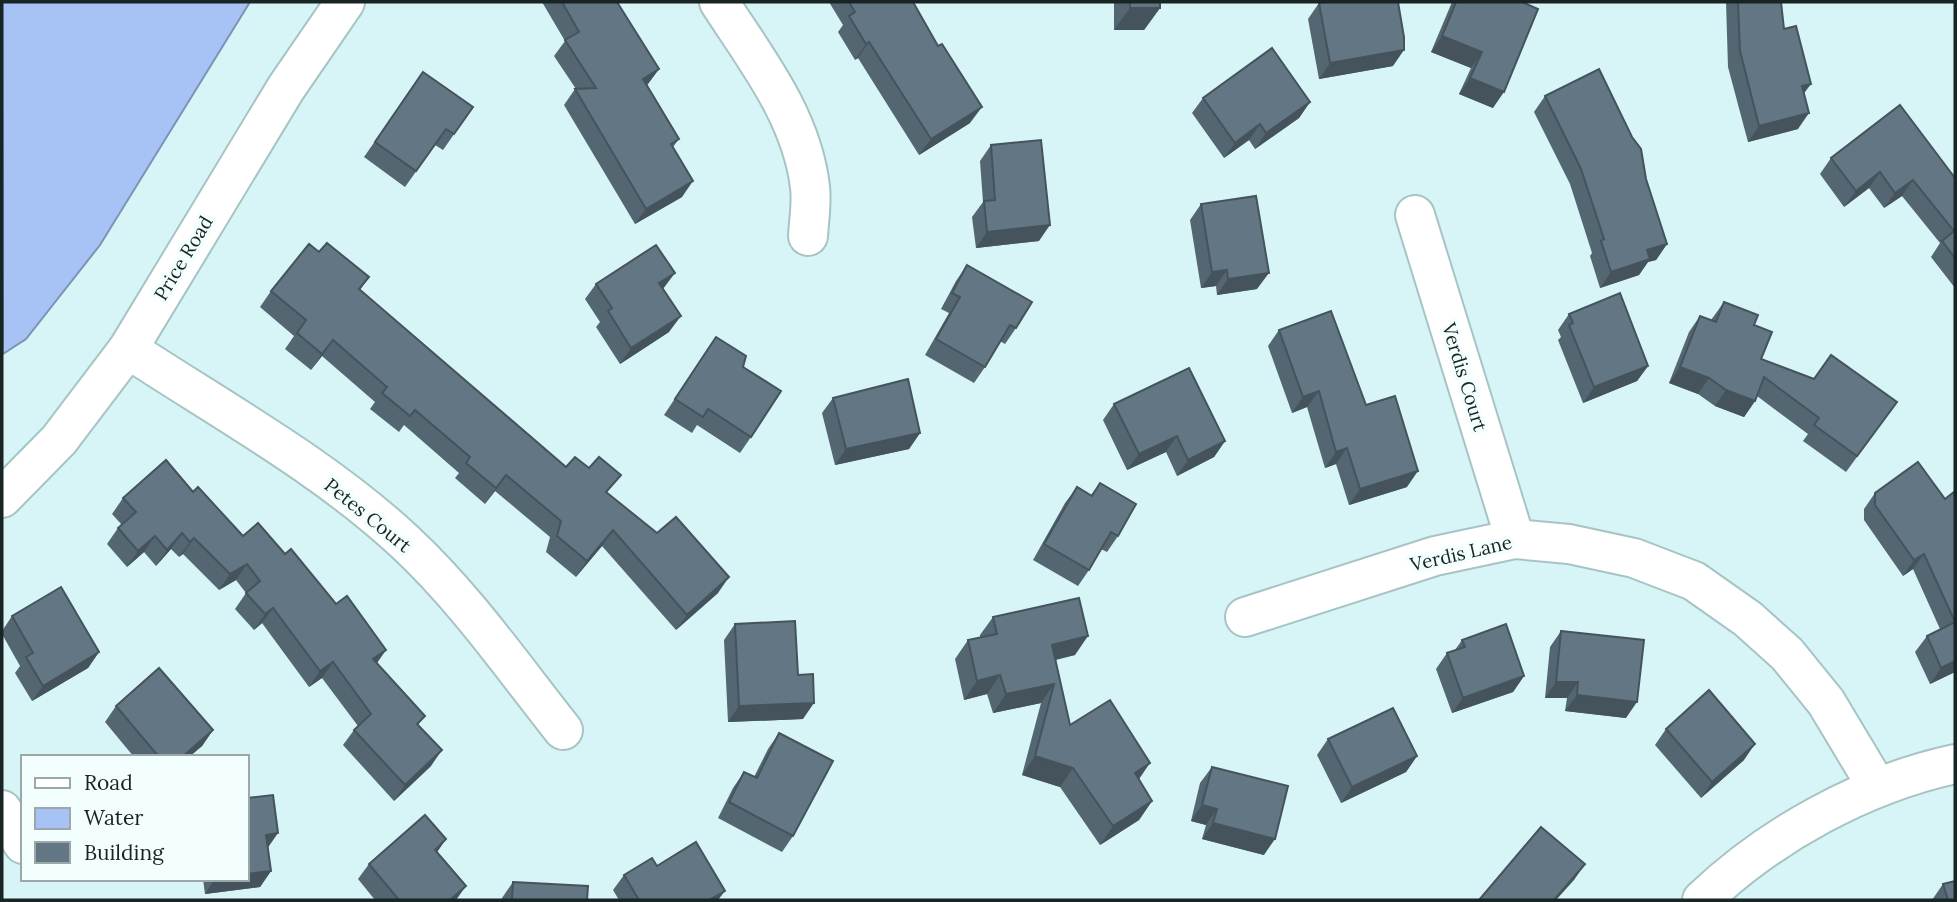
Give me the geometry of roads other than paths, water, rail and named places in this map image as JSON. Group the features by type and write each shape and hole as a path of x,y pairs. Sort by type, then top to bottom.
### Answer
{"street":[{"name":"Price Road","path":"2,498 59,440 128,349 286,88 345,2"},
{"path":"719,2 782,100 801,149 810,187 808,236"},
{"name":"Verdis Court","path":"1415,215 1515,539"},
{"name":"Petes Court","path":"128,349 345,493 406,544 461,603 563,730"},
{"name":"Verdis Lane","path":"1245,617 1435,556 1515,539 1569,544 1634,558 1694,581 1748,619 1787,654 1826,702 1877,787"},
{"path":"1702,900 1721,882 1804,824 1877,787 1955,764"},
{"path":"2,810 21,841"}],"water":[{"path":"2,2 250,2 100,245 26,339 3,354"}]}
